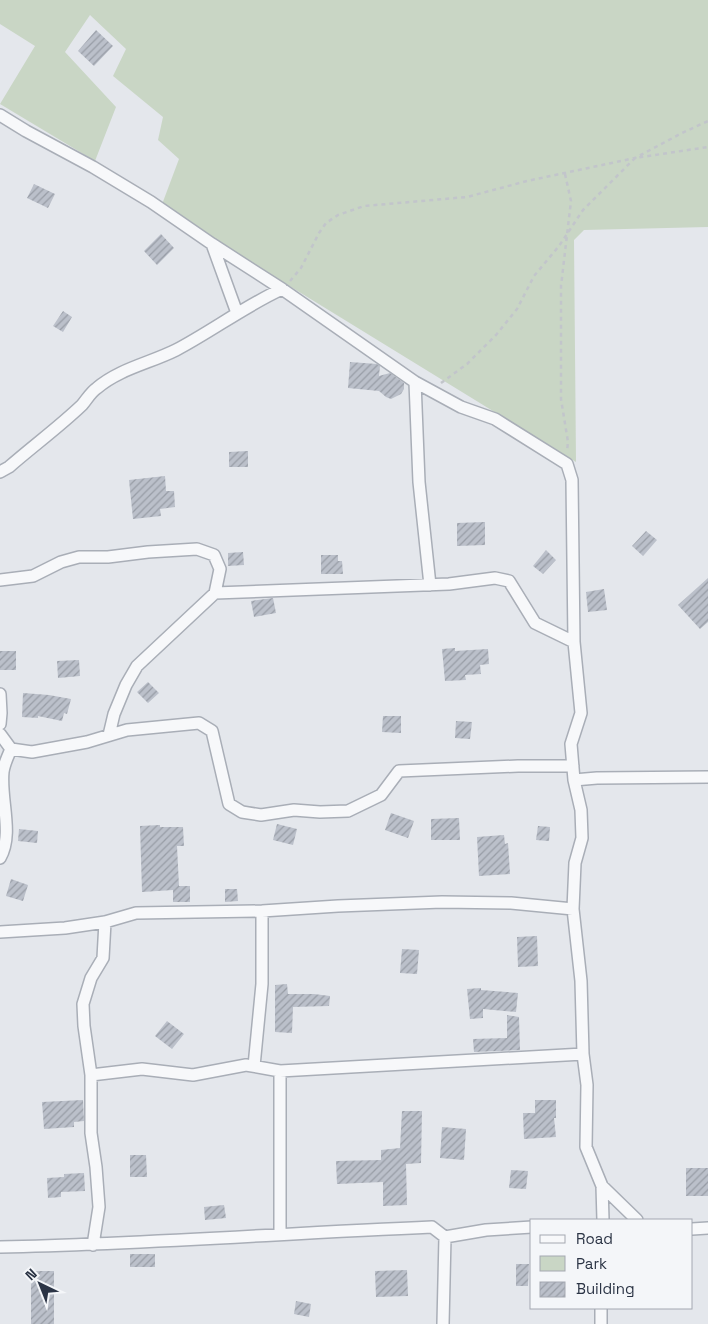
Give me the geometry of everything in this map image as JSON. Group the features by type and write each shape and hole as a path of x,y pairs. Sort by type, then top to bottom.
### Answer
{"street":[{"path":"0,115 151,202 282,289 415,382 461,407 495,419 567,464 572,480 574,642 581,713 571,744 574,780 581,810 582,838 575,863 573,909 581,981 583,1054 587,1086 586,1147 602,1186 603,1219"},
{"path":"212,244 237,313"},
{"path":"0,472 9,467 82,404 96,388 116,375 166,355 204,335 260,299 282,289"},
{"path":"415,382 419,482 430,585"},
{"path":"0,580 33,576 61,562 79,557 108,557 197,549 214,556 220,569 215,593 137,666 126,685 108,735"},
{"path":"215,593 430,585 496,578 509,581 535,623 574,642"},
{"path":"0,694 0,724"},
{"path":"0,734 11,749 32,752 87,742 127,730 199,723 212,731 230,804 242,812 261,815 294,810 320,812 348,811 381,795 399,771 518,766 573,766"},
{"path":"0,858 4,851 7,830 3,803 3,770 11,749"},
{"path":"574,780 708,777"},
{"path":"0,932 66,928 105,922 136,913 262,912 338,906 442,902 511,903 573,909"},
{"path":"254,1066 262,984 262,912"},
{"path":"93,1245 99,1206 91,1133 91,1075 83,1004 91,978 103,958 105,922"},
{"path":"91,1075 142,1069 193,1075 246,1065 280,1071 583,1054"},
{"path":"280,1071 280,1233"},
{"path":"602,1186 636,1219"},
{"path":"0,1247 93,1245 280,1233 432,1227 445,1237 486,1230 530,1227"},
{"path":"693,1229 708,1228"},
{"path":"443,1324 445,1237"},
{"path":"601,1309 601,1324"}],"path":[{"path":"432,391 467,364 496,335 517,309 534,276 583,210 635,158 682,133 708,122"},
{"path":"282,289 301,268 326,223 338,215 364,206 467,197 527,181 635,158 708,147"},
{"path":"565,174 571,201 561,286 560,332 561,400 568,442 567,464"}],"green space":[{"path":"0,0 708,0 708,227 584,230 574,240 576,462 161,207 179,159 158,140 163,117 113,76 126,49 90,15 65,52 116,107 95,161 0,104 35,46 0,24"}],"building":[{"path":"96,30 113,46 94,66 78,51"},
{"path":"34,184 55,194 48,208 27,198"},
{"path":"161,234 174,248 157,265 144,251"},
{"path":"63,311 72,317 63,332 53,326"},
{"path":"350,362 377,364 380,366 379,376 390,373 404,383 404,389 401,394 391,399 379,391 348,388"},
{"path":"248,451 248,467 229,467 229,452"},
{"path":"165,476 166,491 174,491 175,507 160,509 161,516 133,519 129,480"},
{"path":"485,522 485,545 457,546 457,523"},
{"path":"646,531 657,540 643,556 632,546"},
{"path":"546,550 556,560 543,574 533,566"},
{"path":"243,552 244,565 228,566 228,553"},
{"path":"321,555 338,555 338,561 342,561 343,574 321,574"},
{"path":"708,578 708,622 700,629 678,605"},
{"path":"604,589 607,610 588,612 586,592"},
{"path":"273,598 276,613 254,617 251,601"},
{"path":"455,648 455,651 488,649 489,664 480,665 481,674 465,675 466,680 445,681 442,649"},
{"path":"0,651 16,651 16,670 0,670"},
{"path":"79,660 80,676 58,678 57,661"},
{"path":"148,682 159,693 148,703 137,692"},
{"path":"23,693 71,699 67,714 64,713 62,721 38,716 38,718 22,717"},
{"path":"383,716 401,716 401,733 382,732"},
{"path":"456,721 472,722 470,739 455,738"},
{"path":"391,813 414,821 408,838 385,830"},
{"path":"459,818 460,840 431,840 431,819"},
{"path":"277,824 297,829 293,845 273,840"},
{"path":"160,825 160,827 183,827 184,846 177,846 179,886 190,886 190,902 173,902 173,890 142,892 140,826"},
{"path":"538,826 550,827 549,841 536,840"},
{"path":"19,829 38,831 37,843 18,841"},
{"path":"504,835 505,844 508,843 510,874 479,876 477,837"},
{"path":"11,879 28,885 23,901 6,896"},
{"path":"225,889 237,889 238,901 225,902"},
{"path":"537,936 538,966 518,967 517,937"},
{"path":"402,949 419,950 417,974 400,973"},
{"path":"287,984 288,994 330,996 329,1006 293,1007 292,1033 275,1032 275,985"},
{"path":"481,988 481,990 518,993 516,1012 483,1009 483,1018 470,1019 467,989"},
{"path":"507,1015 519,1017 520,1050 474,1052 473,1039 507,1038"},
{"path":"167,1021 184,1034 172,1049 155,1036"},
{"path":"83,1100 84,1121 74,1122 74,1127 44,1129 42,1102"},
{"path":"535,1100 556,1100 556,1118 554,1118 556,1137 524,1139 523,1113 535,1113"},
{"path":"402,1111 422,1111 421,1163 406,1164 407,1205 383,1206 383,1182 337,1184 336,1161 381,1160 381,1150 400,1148"},
{"path":"442,1127 466,1129 464,1160 440,1158"},
{"path":"130,1155 146,1155 147,1177 130,1177"},
{"path":"686,1168 708,1168 708,1196 686,1196"},
{"path":"511,1170 528,1171 526,1189 509,1188"},
{"path":"84,1173 85,1191 61,1192 61,1197 48,1198 47,1178 64,1177 64,1174"},
{"path":"224,1205 226,1218 205,1220 204,1207"},
{"path":"130,1254 155,1254 155,1267 130,1267"},
{"path":"516,1264 529,1264 528,1286 516,1286"},
{"path":"407,1270 408,1296 376,1297 375,1271"},
{"path":"31,1271 54,1271 54,1324 31,1324"},
{"path":"296,1301 311,1304 309,1317 294,1314"}]}
